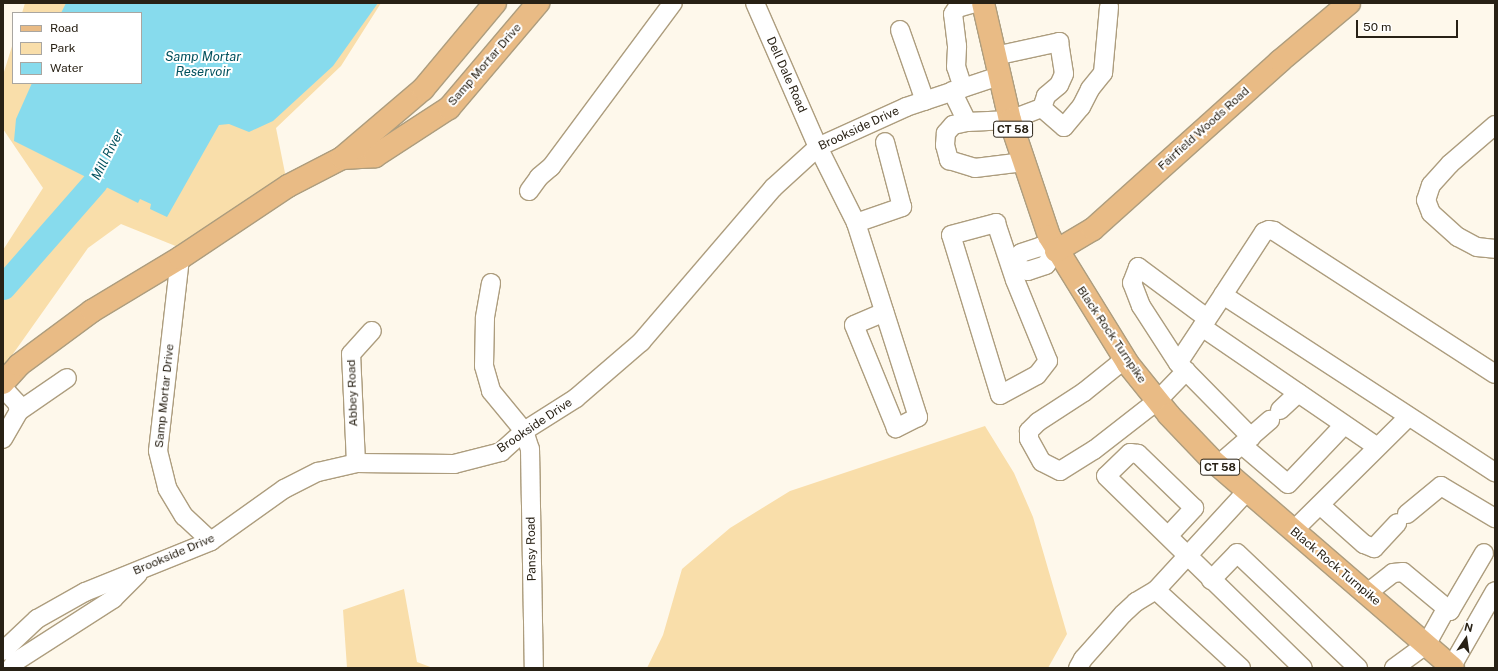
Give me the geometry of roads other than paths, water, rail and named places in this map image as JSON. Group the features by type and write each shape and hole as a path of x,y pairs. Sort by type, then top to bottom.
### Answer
{"main road":[{"name":"Samp Mortar Drive","path":"3,383 18,365 92,311 180,258 288,186 342,158 423,89 495,3"},
{"name":"Samp Mortar Drive","path":"342,158 375,156 449,108 538,3"},
{"name":"Black Rock Turnpike","path":"983,3 1010,120 1056,251 1125,359 1157,401 1218,465 1442,661"},
{"name":"Fairfield Woods Road","path":"1056,251 1093,229 1280,61 1349,3"}],"street":[{"path":"529,191 539,177 551,168 673,3"},
{"name":"Dell Dale Road","path":"755,3 818,147 856,223 918,418 896,428 854,325 884,312"},
{"path":"967,122 958,90 955,10 974,3"},
{"path":"1024,162 975,168 949,160 945,145 946,133 953,125 967,122 1010,120 1042,108 1064,127 1081,107 1090,89 1103,73 1109,7"},
{"path":"900,30 925,101"},
{"name":"Brookside Drive","path":"3,651 37,619 85,592 211,541 284,489 318,472 356,463 454,464 501,452 524,431 576,398 641,342 773,188 818,147 925,101 958,90 997,66 1060,42 1064,74 1059,85 1046,96 1042,108"},
{"path":"1495,125 1431,185 1426,200 1431,213 1458,237 1477,247 1495,249"},
{"path":"856,223 902,207 885,142"},
{"path":"996,223 1011,266 1048,361 1037,375 1000,395 951,235 996,223"},
{"path":"1125,359 1084,392 1038,422 1029,430 1029,439 1042,462 1060,471 1094,450 1157,401 1182,367 1205,323 1264,232 1269,230 1274,231 1495,374"},
{"path":"1011,266 1021,253 1040,247 1056,251"},
{"name":"Samp Mortar Drive","path":"180,258 158,452 167,488 184,516 211,541"},
{"path":"1344,424 1288,484 1246,441 1182,367 1141,306 1132,283 1138,267 1205,323 1298,393 1344,424 1378,447"},
{"path":"491,283 485,318 484,366 491,391 524,431"},
{"path":"1223,295 1495,472"},
{"name":"Abbey Road","path":"356,463 351,354 372,331"},
{"path":"3,439 19,410 67,378"},
{"path":"3,388 17,403 19,410"},
{"path":"1218,465 1298,393"},
{"path":"1292,531 1408,416"},
{"name":"Pansy Road","path":"524,431 530,449 534,668"},
{"path":"1169,535 1194,508 1138,454 1130,452 1106,476 1169,535 1186,556 1303,668"},
{"path":"1320,504 1364,544 1374,548 1402,519 1441,486 1495,518"},
{"path":"1078,668 1105,632 1136,602 1156,590 1247,491"},
{"path":"1211,580 1237,553 1358,668"},
{"path":"1366,594 1393,573 1403,572 1450,611 1484,553"},
{"path":"10,668 15,662 113,599 145,568"},
{"path":"1156,590 1240,668"},
{"path":"1394,668 1442,661 1495,591"},
{"path":"1442,661 1446,609"}],"water":[{"name":"Samp Mortar Reservoir","path":"66,3 378,3 333,66 273,121 249,132 229,124 219,125 167,217 150,209 151,204 140,199 138,203 14,141 16,119 32,84 142,84 142,12 62,12"}],"waterway":[{"name":"Mill River","path":"3,287 95,182"}]}
